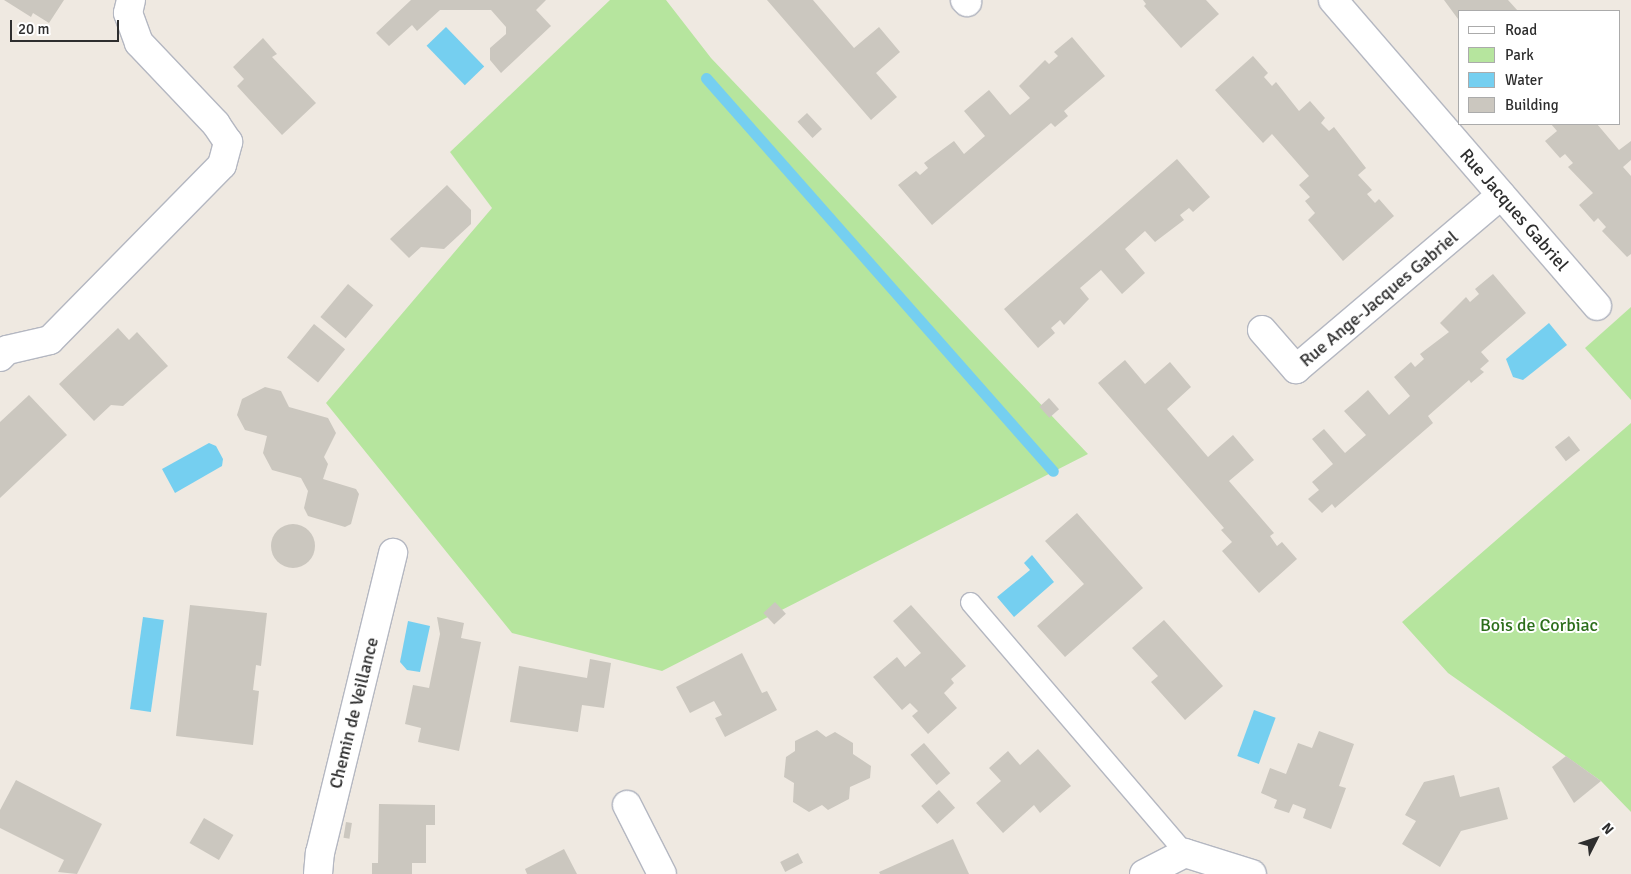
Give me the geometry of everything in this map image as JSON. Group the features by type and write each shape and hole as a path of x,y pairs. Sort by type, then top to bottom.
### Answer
{"street":[{"path":"0,357 7,350 50,340 222,165 228,142 216,124 139,44 128,13 130,0"},
{"name":"Rue Jacques Gabriel","path":"1333,0 1597,306"},
{"name":"Rue Ange-Jacques Gabriel","path":"1262,330 1296,369 1501,195"},
{"name":"Chemin de Veillance","path":"318,874 320,853 393,553"},
{"path":"627,805 662,874"},
{"path":"1144,874 1185,854 1252,874"}],"lane":[{"path":"970,602 1185,854"}],"green space":[{"path":"610,0 666,0 711,58 1088,454 662,671 512,633 326,403 492,208 450,152"},
{"path":"1631,307 1631,400 1585,348"},
{"name":"Bois de Corbiac","path":"1631,423 1631,812 1601,781 1448,673 1402,622"}],"water":[{"path":"446,27 484,67 465,85 427,46"},
{"path":"1549,323 1567,345 1523,380 1513,377 1506,359"},
{"path":"209,443 216,446 223,459 222,466 175,493 162,469"},
{"path":"1032,555 1054,582 1014,617 997,597 1030,570 1024,563"},
{"path":"143,617 164,620 151,712 130,709"},
{"path":"408,621 430,626 420,672 407,670 400,662"},
{"path":"1254,710 1276,718 1259,764 1237,756"}],"building":[{"path":"4,0 64,0 49,23 33,13 31,17"},
{"path":"411,0 546,0 536,10 551,26 501,73 490,60 490,48 506,34 506,27 491,10 440,10 417,31 412,25 389,46 376,33"},
{"path":"767,0 813,0 854,48 879,27 900,52 876,73 897,97 871,120"},
{"path":"1143,0 1206,0 1219,14 1181,48 1144,6 1146,4"},
{"path":"1444,0 1508,0 1517,10 1458,10 1458,19"},
{"path":"1072,37 1105,76 1064,111 1068,116 1055,127 1051,123 932,225 898,185 916,171 920,175 928,168 924,163 954,141 964,154 985,136 964,111 989,90 1010,115 1030,98 1019,86 1045,60 1049,64 1058,56 1054,52"},
{"path":"263,38 277,54 272,57 316,103 282,135 237,86 244,79 233,67"},
{"path":"1253,56 1268,73 1264,77 1272,86 1276,82 1299,111 1310,101 1325,118 1321,123 1329,131 1334,127 1366,168 1358,175 1372,190 1367,194 1375,203 1379,199 1394,216 1343,261 1308,220 1315,213 1305,201 1310,197 1299,185 1309,176 1272,134 1263,143 1215,90"},
{"path":"807,113 822,129 812,138 797,122"},
{"path":"1552,125 1598,125 1619,150 1631,141 1631,160 1623,167 1631,176 1631,254 1627,257 1602,231 1606,227 1598,218 1594,222 1579,205 1593,193 1568,167 1573,163 1565,154 1560,158 1545,141 1557,131"},
{"path":"1177,159 1210,197 1193,212 1189,208 1180,215 1184,220 1155,242 1145,231 1125,249 1145,273 1122,294 1101,270 1080,288 1089,299 1064,325 1060,320 1051,328 1055,333 1038,348 1004,309"},
{"path":"447,185 471,210 471,224 444,249 421,247 409,258 390,239"},
{"path":"1493,274 1526,313 1481,352 1489,361 1480,369 1484,372 1471,383 1469,380 1428,416 1433,423 1335,508 1332,504 1322,513 1308,499 1319,490 1312,482 1333,464 1312,439 1324,429 1345,453 1366,435 1344,411 1368,390 1389,415 1410,396 1394,377 1411,362 1415,367 1424,359 1420,354 1449,332 1440,323 1466,297 1470,302 1479,294 1475,289"},
{"path":"348,284 373,305 346,338 320,317"},
{"path":"314,324 345,349 318,383 287,357"},
{"path":"118,328 129,340 137,332 168,366 123,406 111,405 94,421 59,384"},
{"path":"1125,360 1145,384 1170,362 1191,387 1167,409 1208,457 1233,435 1254,460 1229,481 1274,533 1270,536 1277,546 1282,542 1297,559 1259,593 1222,551 1232,542 1221,530 1224,528 1098,383"},
{"path":"265,387 281,391 289,407 328,418 336,433 324,457 328,464 323,479 356,489 359,494 351,524 345,527 308,516 304,508 308,491 301,478 272,470 263,453 267,436 245,430 237,415 242,399"},
{"path":"29,395 67,435 0,498 0,422"},
{"path":"1049,398 1059,409 1049,418 1039,407"},
{"path":"1569,436 1580,450 1566,461 1555,447"},
{"path":"1077,513 1143,588 1065,657 1037,626 1084,584 1045,541"},
{"path":"289,524 297,524 309,530 315,546 309,562 297,568 289,568 277,562 271,550 271,542 277,530"},
{"path":"775,602 786,614 774,625 763,613"},
{"path":"190,605 267,613 261,666 256,665 253,690 259,691 253,745 176,736"},
{"path":"911,605 966,666 951,679 954,683 944,693 957,708 928,734 912,716 918,711 910,703 902,710 873,677 897,657 905,667 921,653 893,621"},
{"path":"437,617 464,623 461,638 481,642 459,751 418,742 421,728 405,724 413,685 429,688 440,634"},
{"path":"1164,620 1223,686 1185,720 1151,682 1158,676 1132,648"},
{"path":"742,653 762,693 767,691 777,710 725,737 715,718 722,715 714,701 690,713 676,687"},
{"path":"590,659 611,663 604,708 582,705 578,732 510,722 519,666 587,678"},
{"path":"817,730 826,737 835,732 853,743 853,754 871,766 870,778 850,787 849,799 828,810 822,805 809,812 793,802 794,783 784,777 786,757 795,751 795,741"},
{"path":"1319,731 1354,744 1339,786 1346,788 1331,829 1303,818 1306,809 1293,804 1289,813 1274,808 1277,800 1261,793 1270,768 1286,774 1298,743 1312,748"},
{"path":"924,743 950,773 937,785 910,755"},
{"path":"1038,749 1071,786 1040,813 1034,805 1003,833 976,803 1001,781 989,768 1008,751 1020,765"},
{"path":"1566,756 1601,781 1574,803 1552,767"},
{"path":"1454,775 1460,797 1499,787 1508,819 1461,831 1440,867 1402,844 1416,821 1405,815 1424,782"},
{"path":"16,780 102,824 77,874 58,872 64,860 0,828 0,810"},
{"path":"939,790 955,808 937,824 921,806"},
{"path":"379,804 435,805 435,825 426,825 426,863 412,863 412,874 372,874 372,863 378,863"},
{"path":"204,818 233,835 219,860 190,843"},
{"path":"346,822 352,823 349,839 343,838"},
{"path":"953,839 969,874 880,874 879,872"},
{"path":"564,849 577,874 527,874 525,869"},
{"path":"798,853 803,863 785,872 780,862"}],"waterway":[{"path":"706,78 1053,471"}]}
